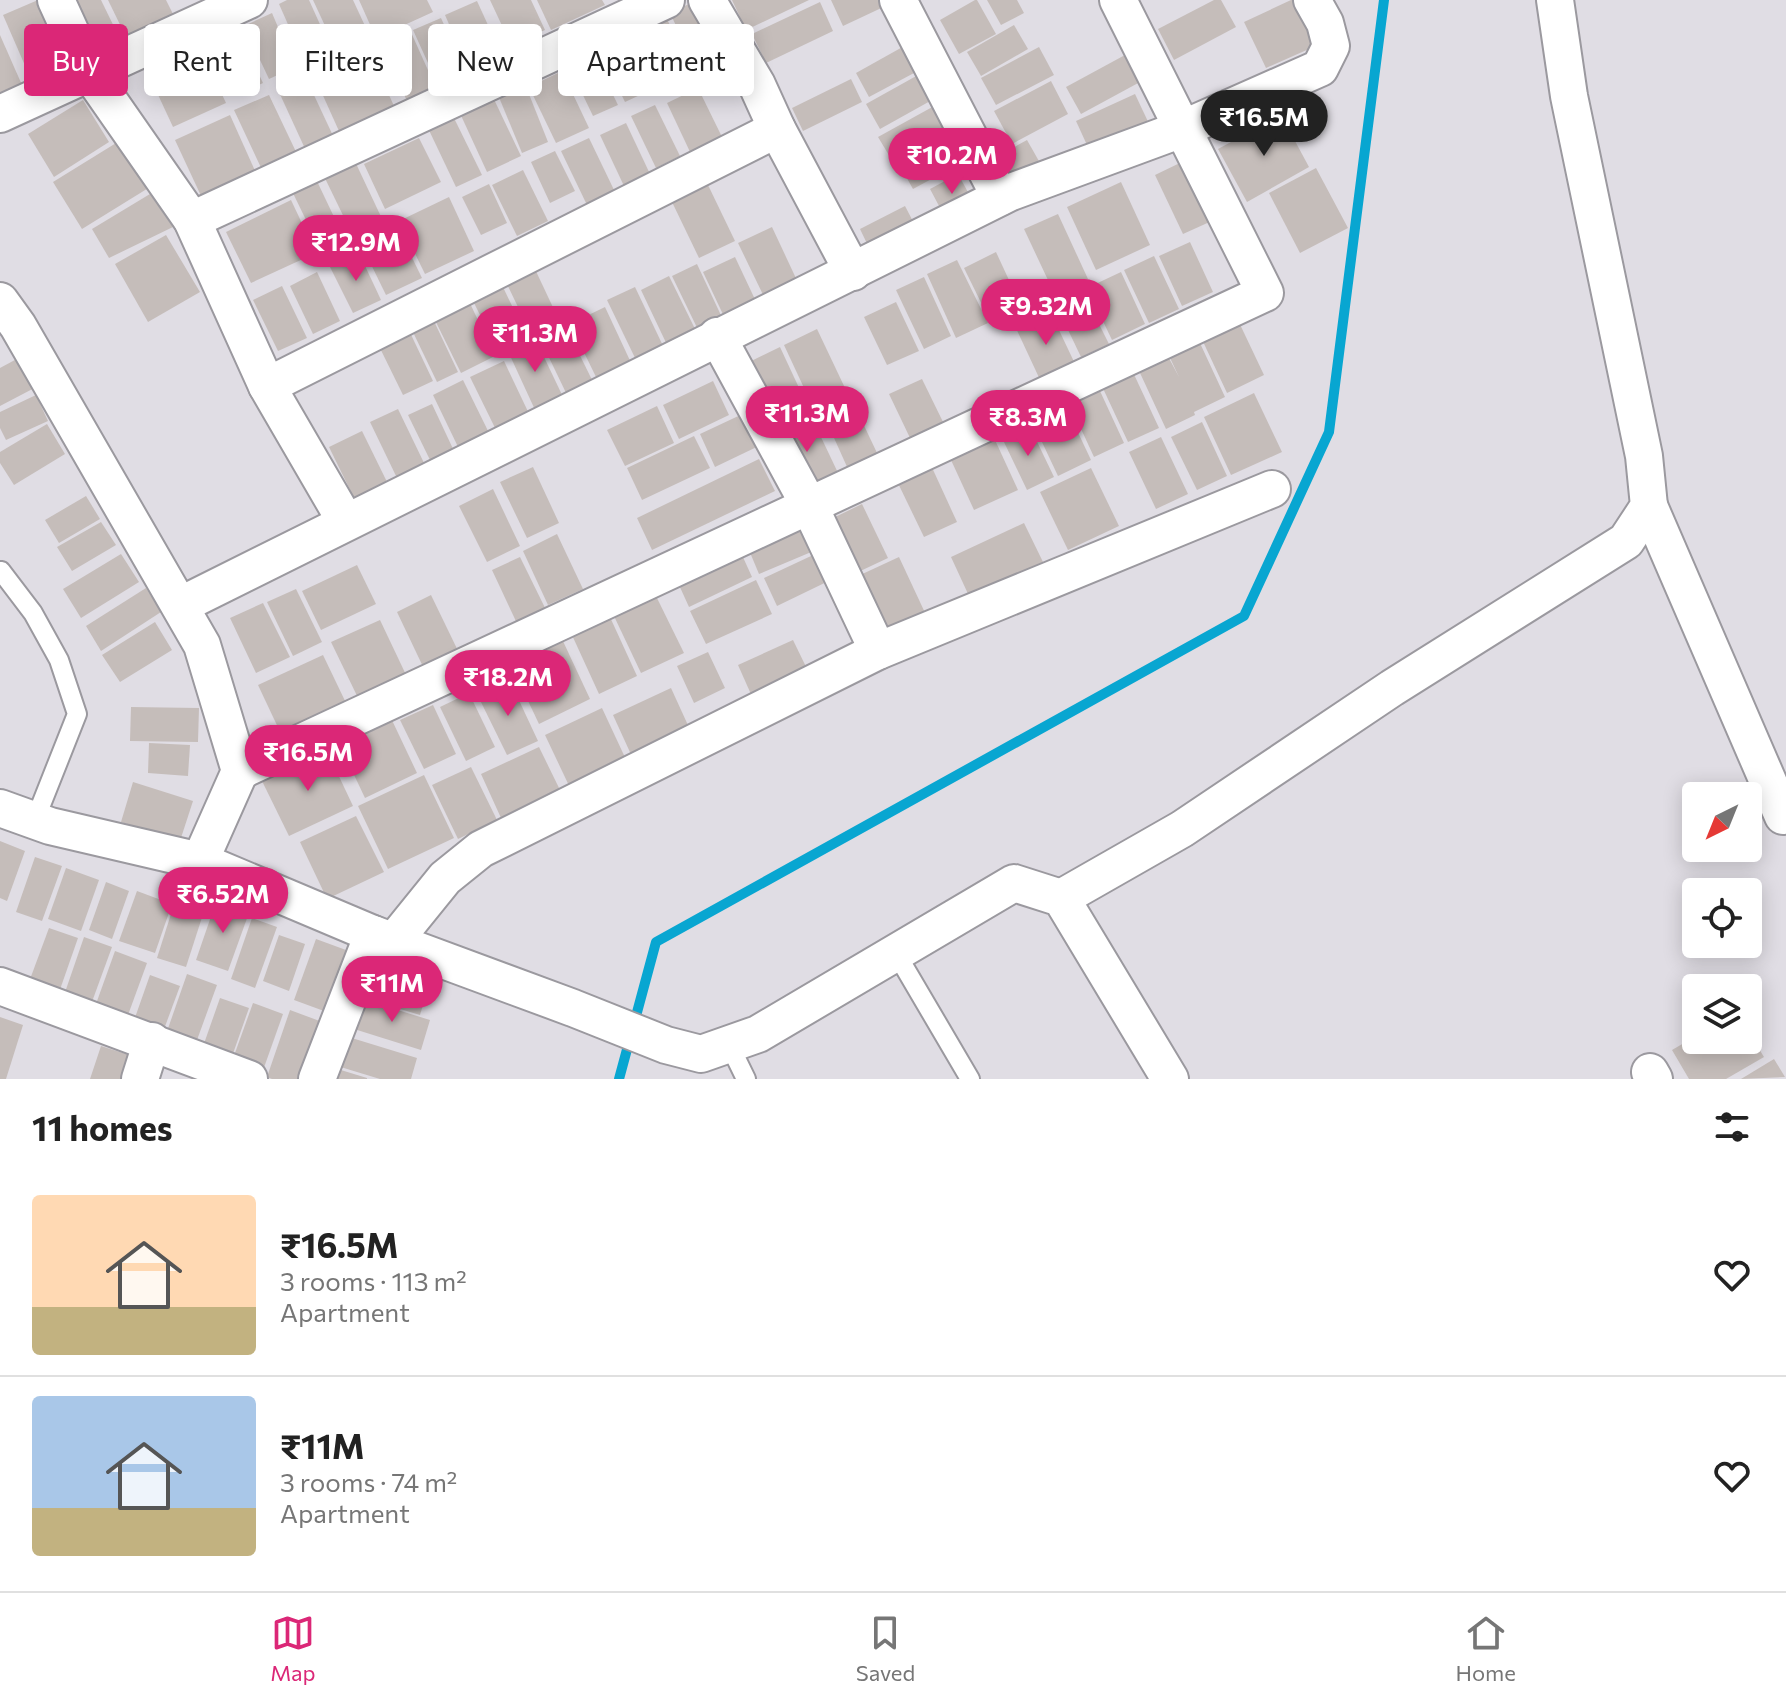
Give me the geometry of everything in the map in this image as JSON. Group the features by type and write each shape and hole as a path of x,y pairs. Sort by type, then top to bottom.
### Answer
{"street":[{"path":"56,0 67,24"},
{"path":"128,54 249,0"},
{"path":"192,220 666,0"},
{"path":"707,0 757,85 853,272"},
{"path":"898,0 1000,197"},
{"path":"240,771 1265,293 1118,0"},
{"path":"181,605 1000,197 1182,129 1320,68 1331,46 1325,23 1312,0"},
{"path":"1555,0 1569,96 1644,456 1649,506 1783,816"},
{"path":"0,114 38,96"},
{"path":"106,96 192,220 267,386 346,522"},
{"path":"267,386 777,129"},
{"path":"0,301 18,326 202,645 240,771 200,861"},
{"path":"717,336 809,505 878,651"},
{"path":"317,1079 383,938 445,878 481,849 878,651 1272,489"},
{"path":"1061,898 1182,829 1392,688 1626,541 1649,506"},
{"path":"0,808 35,820 200,861 383,938 666,1045 710,1055 758,1034 1014,883 1061,898 1170,1079"},
{"path":"0,986 249,1079"},
{"path":"140,1079 152,1041"}],"lane":[{"path":"1,571 33,613 59,660 77,714 35,820"},
{"path":"896,953 970,1079"},
{"path":"710,1055 746,1079"}],"building":[{"path":"43,0 54,24 24,24 24,63 3,15"},
{"path":"62,0 101,0 113,24 74,24"},
{"path":"108,0 166,0 174,16 158,24 144,24 144,31 128,39 128,24 120,24"},
{"path":"287,0 309,0 320,24 288,24 279,4"},
{"path":"313,0 353,0 364,24 324,24"},
{"path":"359,0 427,0 433,12 407,24 370,24"},
{"path":"490,0 531,0 545,30 542,31 542,24 501,24"},
{"path":"537,0 602,0 605,5 558,24 551,30"},
{"path":"732,0 809,0 754,26 743,24"},
{"path":"831,0 890,0 892,3 843,26"},
{"path":"975,0 996,34 959,54 940,20"},
{"path":"987,0 1017,0 1024,13 1001,25"},
{"path":"1214,0 1221,0 1236,27 1174,60 1158,29"},
{"path":"1291,0 1308,0 1327,41 1266,68 1244,22"},
{"path":"477,1 488,24 449,24 445,15"},
{"path":"693,2 703,24 675,24 670,13"},
{"path":"820,2 833,31 766,63 754,33"},
{"path":"272,13 277,24 276,76 269,79 260,60 260,24 248,24"},
{"path":"665,15 669,24 647,24"},
{"path":"441,18 444,24 428,24 428,63 413,30"},
{"path":"1014,25 1028,49 981,76 967,52"},
{"path":"412,34 428,70 428,92 407,101 405,96 412,96"},
{"path":"0,35 22,85 0,94"},
{"path":"915,40 929,65 869,97 856,73"},
{"path":"1039,47 1054,75 996,105 981,78"},
{"path":"1125,55 1140,82 1081,114 1066,87"},
{"path":"927,70 941,95 880,129 866,104"},
{"path":"558,73 558,96 574,96 589,128 556,143 533,96 542,96 542,81"},
{"path":"851,79 862,102 803,131 792,108"},
{"path":"1051,81 1068,114 1012,144 994,111"},
{"path":"1135,94 1151,128 1092,156 1076,121"},
{"path":"269,95 298,156 263,172 234,110"},
{"path":"159,96 223,96 226,103 173,127"},
{"path":"281,96 314,96 335,140 307,153"},
{"path":"323,96 389,96 398,115 343,140"},
{"path":"485,96 492,96 521,156 487,172 458,109"},
{"path":"498,96 530,96 548,142 522,153"},
{"path":"583,96 614,96 618,105 593,116"},
{"path":"622,96 638,96 625,102"},
{"path":"681,96 702,96 723,139 691,154 667,103"},
{"path":"83,100 109,142 54,177 28,134"},
{"path":"945,100 959,126 893,162 878,137"},
{"path":"655,105 680,156 656,168 631,116"},
{"path":"452,114 482,175 456,187 427,126"},
{"path":"230,115 256,173 202,198 175,140"},
{"path":"1281,115 1309,167 1247,202 1218,149"},
{"path":"626,123 650,174 624,186 600,135"},
{"path":"961,132 974,156 913,189 900,166"},
{"path":"419,138 441,182 385,209 364,164"},
{"path":"589,138 615,192 587,205 561,151"},
{"path":"121,140 150,187 82,229 53,182"},
{"path":"1027,140 1044,170 1002,193 985,163"},
{"path":"555,151 575,191 550,203 531,162"},
{"path":"351,153 384,223 354,238 320,168"},
{"path":"1186,160 1214,220 1183,234 1155,175"},
{"path":"1316,168 1348,228 1300,253 1269,193"},
{"path":"523,170 548,221 517,236 492,185"},
{"path":"958,174 974,203 946,219 930,189"},
{"path":"315,177 345,240 321,251 291,189"},
{"path":"1121,182 1150,245 1096,270 1067,207"},
{"path":"489,184 507,223 481,235 462,197"},
{"path":"708,185 735,241 699,258 672,202"},
{"path":"150,194 173,227 109,258 92,229"},
{"path":"449,197 474,251 425,274 399,221"},
{"path":"291,200 316,253 251,283 226,232"},
{"path":"905,206 918,231 872,254 860,229"},
{"path":"1058,214 1088,279 1055,295 1024,229"},
{"path":"397,227 422,278 386,295 361,244"},
{"path":"772,227 801,289 768,305 738,243"},
{"path":"166,235 200,292 148,322 115,264"},
{"path":"1190,242 1213,292 1182,306 1159,256"},
{"path":"996,252 1022,308 991,323 964,268"},
{"path":"359,253 381,300 353,313 330,267"},
{"path":"1154,256 1179,309 1149,323 1124,270"},
{"path":"735,257 760,310 728,325 703,272"},
{"path":"957,260 988,323 956,338 927,274"},
{"path":"697,264 726,326 702,338 672,276"},
{"path":"534,267 558,318 530,332 505,280"},
{"path":"317,272 340,321 313,334 290,286"},
{"path":"1121,272 1145,324 1112,340 1087,288"},
{"path":"669,276 698,335 669,349 641,290"},
{"path":"924,277 951,336 924,349 896,290"},
{"path":"502,285 526,335 497,349 472,299"},
{"path":"282,286 307,338 278,351 253,300"},
{"path":"635,287 665,350 637,362 607,300"},
{"path":"467,297 495,356 461,373 432,314"},
{"path":"1086,298 1109,344 1081,357 1059,311"},
{"path":"896,302 919,351 887,365 864,317"},
{"path":"605,307 633,367 599,383 570,324"},
{"path":"1049,309 1077,368 1042,384 1015,326"},
{"path":"1236,316 1264,375 1227,393 1199,333"},
{"path":"433,319 458,372 437,382 411,328"},
{"path":"406,324 433,381 403,395 375,338"},
{"path":"1193,328 1225,397 1166,429 1134,360 1163,347 1179,377 1163,343"},
{"path":"817,329 845,388 811,403 784,345"},
{"path":"568,331 594,384 568,397 542,343"},
{"path":"534,336 564,399 536,412 507,349"},
{"path":"780,347 807,405 771,422 743,365"},
{"path":"26,354 42,384 0,406 0,368"},
{"path":"504,361 532,420 499,436 470,377"},
{"path":"1131,368 1159,428 1128,442 1100,382"},
{"path":"922,379 944,424 911,440 889,394"},
{"path":"463,380 491,437 460,451 433,395"},
{"path":"713,381 729,415 679,439 663,405"},
{"path":"1100,391 1124,443 1094,457 1070,405"},
{"path":"1254,393 1282,452 1231,475 1204,417"},
{"path":"36,395 48,421 6,440 0,428 0,412"},
{"path":"850,396 878,455 848,469 821,409"},
{"path":"432,404 454,451 431,462 408,415"},
{"path":"657,406 674,443 625,466 607,430"},
{"path":"1066,407 1091,460 1058,476 1033,423"},
{"path":"398,409 425,465 397,478 370,422"},
{"path":"749,411 765,443 715,467 700,434"},
{"path":"811,416 839,475 804,492 776,432"},
{"path":"1202,422 1227,476 1197,490 1171,437"},
{"path":"47,424 65,454 14,485 0,463 0,452"},
{"path":"1030,427 1054,477 1027,490 1003,440"},
{"path":"362,431 389,486 356,502 329,447"},
{"path":"694,436 710,468 642,500 627,468"},
{"path":"1161,437 1188,494 1156,509 1129,452"},
{"path":"995,440 1018,490 974,510 951,460"},
{"path":"759,459 775,491 652,550 637,518"},
{"path":"929,461 957,522 924,537 895,477"},
{"path":"533,467 559,523 527,538 500,482"},
{"path":"1091,468 1119,526 1068,550 1040,492"},
{"path":"493,489 520,546 487,562 459,506"},
{"path":"86,496 100,519 59,543 45,520"},
{"path":"862,504 888,558 854,574 829,520"},
{"path":"803,519 816,550 759,574 746,543"},
{"path":"101,522 116,545 72,571 57,547"},
{"path":"1024,523 1043,562 969,596 951,557"},
{"path":"557,534 583,589 548,605 523,551"},
{"path":"737,544 752,577 689,607 674,574"},
{"path":"826,549 839,576 777,606 764,578"},
{"path":"121,554 139,582 81,618 63,589"},
{"path":"520,557 550,618 521,632 492,570"},
{"path":"899,557 927,617 886,635 858,576"},
{"path":"357,565 376,604 321,630 302,591"},
{"path":"756,580 772,614 706,644 690,611"},
{"path":"146,588 161,612 101,651 86,626"},
{"path":"296,589 322,642 293,656 267,602"},
{"path":"655,594 684,653 641,673 613,614"},
{"path":"431,595 461,657 426,673 397,612"},
{"path":"263,603 290,657 256,673 230,618"},
{"path":"604,604 637,676 599,694 566,622"},
{"path":"380,620 408,679 360,702 331,642"},
{"path":"155,622 172,650 120,682 102,655"},
{"path":"562,639 590,699 539,724 510,663"},
{"path":"793,640 810,675 754,701 738,665"},
{"path":"708,652 725,688 694,703 677,666"},
{"path":"323,655 347,705 282,736 258,685"},
{"path":"510,681 538,741 507,755 478,696"},
{"path":"671,688 692,734 634,761 613,715"},
{"path":"469,693 495,747 466,761 440,707"},
{"path":"433,705 456,754 424,769 400,720"},
{"path":"131,707 199,708 198,742 130,741"},
{"path":"602,708 629,766 572,792 545,735"},
{"path":"390,716 417,773 365,798 338,741"},
{"path":"149,743 190,745 188,776 148,773"},
{"path":"539,747 560,790 501,818 481,774"},
{"path":"327,751 353,806 289,836 262,781"},
{"path":"471,767 497,820 458,839 432,785"},
{"path":"424,775 454,838 388,869 358,806"},
{"path":"133,782 193,801 180,841 121,822"},
{"path":"356,816 384,872 327,899 300,842"},
{"path":"0,841 25,851 7,901 0,898"},
{"path":"35,857 62,866 42,921 16,912"},
{"path":"66,868 99,880 81,931 48,919"},
{"path":"106,882 129,891 112,939 89,930"},
{"path":"137,891 172,904 155,953 119,941"},
{"path":"177,895 206,905 186,967 157,958"},
{"path":"217,899 250,910 228,971 196,960"},
{"path":"252,918 277,927 255,988 231,979"},
{"path":"49,928 78,938 56,1001 26,990"},
{"path":"279,935 305,944 289,991 263,981"},
{"path":"84,937 112,947 89,1010 62,1001"},
{"path":"316,939 346,950 324,1011 294,1000"},
{"path":"115,951 147,963 124,1026 92,1015"},
{"path":"377,965 430,981 420,1015 367,999"},
{"path":"187,974 217,985 193,1051 164,1040"},
{"path":"150,975 180,986 160,1040 131,1029"},
{"path":"220,998 249,1008 229,1065 200,1055"},
{"path":"362,999 430,1020 421,1050 354,1029"},
{"path":"253,1003 283,1014 261,1076 231,1064"},
{"path":"290,1010 325,1023 305,1079 272,1079 267,1077"},
{"path":"0,1017 23,1025 6,1079 0,1079"},
{"path":"342,1035 417,1058 411,1079 380,1079 334,1065"},
{"path":"1682,1044 1682,1054 1762,1054 1764,1057 1726,1079 1689,1079 1672,1050"},
{"path":"101,1046 129,1055 122,1079 90,1079"},
{"path":"1774,1059 1785,1077 1741,1079"},
{"path":"331,1067 367,1078 367,1079 328,1079"}],"waterway":[{"path":"619,1079 656,942 1244,616 1329,432 1384,0"}]}
